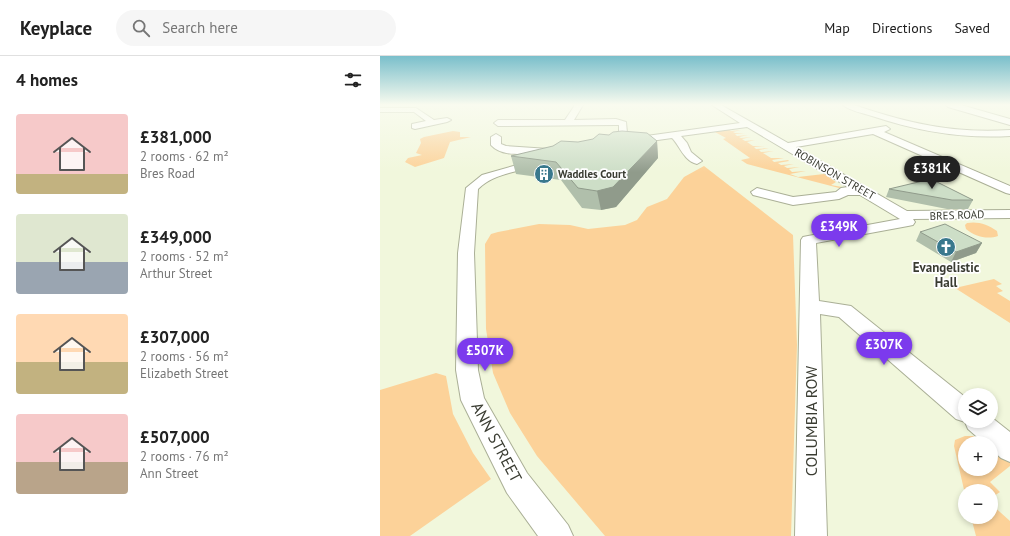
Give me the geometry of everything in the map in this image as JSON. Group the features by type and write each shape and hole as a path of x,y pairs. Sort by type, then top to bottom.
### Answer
{"street":[{"path":"623,127 622,134 630,141"},
{"path":"616,144 726,127"},
{"name":"ROBINSON STREET","path":"755,127 864,191 906,218"},
{"path":"787,146 893,127"},
{"path":"920,127 953,133 994,135 1010,133"},
{"path":"874,131 1010,190"},
{"path":"674,135 684,145 687,153 697,161"},
{"path":"994,135 1010,140"},
{"path":"478,171 492,175 536,164 561,154 548,151 504,150 496,145 496,137"},
{"name":"ANN STREET","path":"492,175 475,184 471,193 466,253 467,370 473,400 517,483 557,536"},
{"path":"757,192 793,201 839,195 845,191 864,191"},
{"name":"BRES ROAD","path":"810,306 808,240 906,218 1010,214"},
{"path":"810,306 844,311 958,405"},
{"name":"COLUMBIA ROW","path":"810,306 811,536"},
{"path":"985,428 1010,449"}],"shaded area":[{"path":"728,129 731,131 741,130 733,132 745,133 735,134 737,136 748,135 739,137 741,138 751,137 742,139 745,141 755,140 747,142 753,146 765,146 754,147 756,149 769,148 759,150 761,152 774,151 763,153 771,158 784,158 772,160 774,162 788,160 789,161 778,163 781,165 794,164 784,166 787,168 800,167 789,169 792,172 806,171 790,174 798,177 824,174 836,182 831,185 842,187 839,188 747,164 741,160 750,158 723,139 726,138 713,131"},
{"path":"453,131 460,132 460,137 471,137 450,142 444,158 415,167 405,162 408,158 422,155 416,153 421,143 420,139"},
{"path":"704,166 793,235 797,345 791,536 605,536 537,456 510,413 493,373 486,329 485,244 491,234 539,224 570,225 588,229 625,225 637,220 647,207 667,199 684,177"},
{"path":"975,222 986,225 997,231 998,236 989,238 973,234 966,229 965,225 967,223"},
{"path":"994,279 1002,284 996,286 1003,291 997,293 1010,301 1010,323 955,288"},
{"path":"436,373 446,376 453,414 473,453 491,479 410,536 380,536 380,390"},
{"path":"958,439 958,463 954,446 955,440"},
{"path":"998,453 1010,463 1010,466 998,476"},
{"path":"961,476 998,476 990,482 992,484 963,484"},
{"path":"998,510 1010,521 1010,536 976,536 973,524 998,524"}],"building":[{"path":"622,131 647,133 657,141 613,187 597,191 578,188 556,162 511,156 553,146 561,141 578,142 593,139 599,134 609,135 613,132"},
{"path":"931,179 973,200 952,200 889,189"},
{"path":"945,224 982,243 956,252 920,232"}],"place":[{"name":"Waddles Court","path":"544,174"},
{"name":"Evangelistic Hall","path":"946,247"}]}
